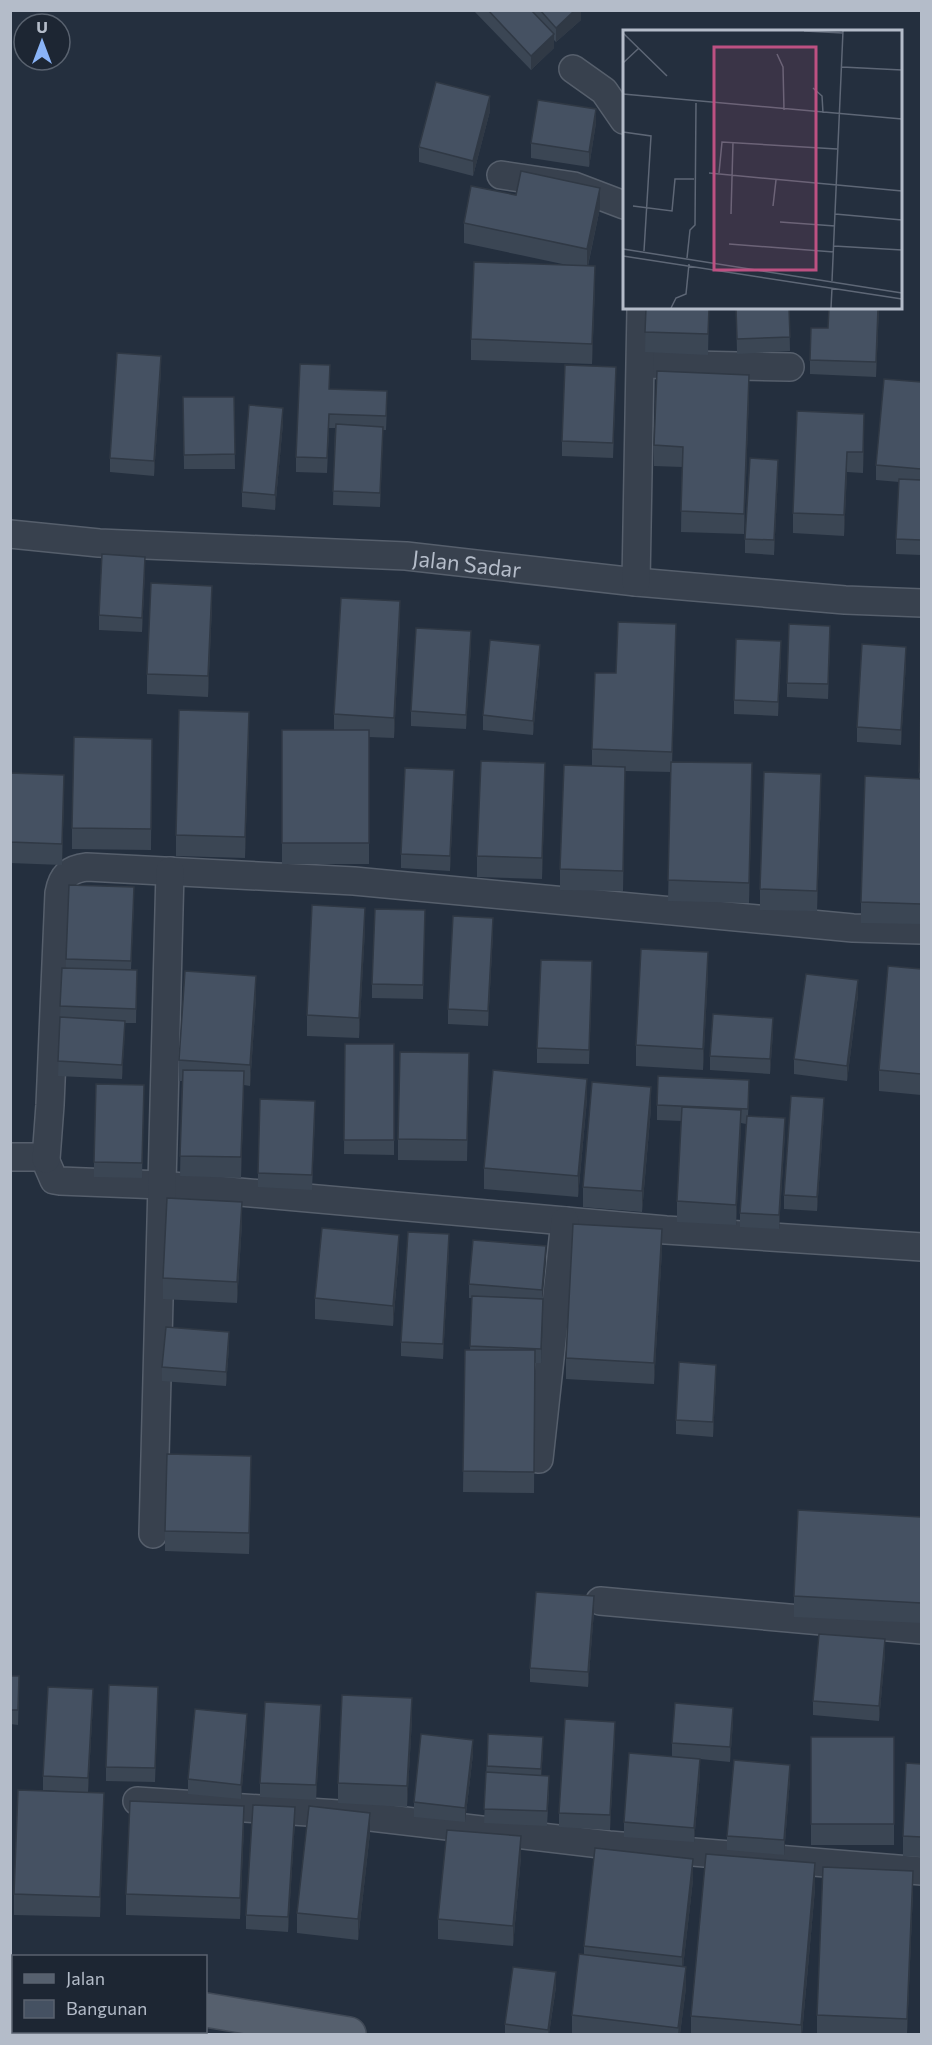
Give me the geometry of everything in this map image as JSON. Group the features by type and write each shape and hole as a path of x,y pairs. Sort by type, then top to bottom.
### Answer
{"main road":[{"path":"207,2010 349,2034"}],"street":[{"path":"573,69 604,92 623,119"},
{"path":"501,174 574,186 623,206"},
{"path":"636,582 641,309"},
{"path":"641,364 790,367"},
{"name":"Jalan Sadar","path":"10,534 99,543 406,556 636,582 845,600 921,603"},
{"path":"921,930 853,928 354,881 76,868 67,873 61,882 59,893 46,1159 54,1180 161,1185 666,1230 921,1247"},
{"path":"153,1534 170,871"},
{"path":"10,1157 44,1157 46,1159"},
{"path":"539,1459 565,1221"},
{"path":"600,1601 921,1630"},
{"path":"136,1801 354,1815 609,1845 921,1871"}],"building":[{"path":"488,10 531,10 554,34 531,56"},
{"path":"540,10 575,10 556,28"},
{"path":"436,82 490,96 473,161 419,147"},
{"path":"538,100 596,109 589,152 531,143"},
{"path":"521,171 600,188 587,249 464,223 471,186 516,195"},
{"path":"474,262 595,266 592,344 471,339"},
{"path":"646,309 709,309 708,334 645,332"},
{"path":"736,309 789,309 790,337 737,339"},
{"path":"829,309 878,309 876,362 810,360 811,328 828,328"},
{"path":"117,353 161,356 154,461 110,458"},
{"path":"300,364 330,365 329,389 387,391 386,416 329,414 327,458 296,457"},
{"path":"565,365 616,367 613,443 562,441"},
{"path":"657,371 749,375 744,514 681,511 683,447 654,445"},
{"path":"884,379 921,382 921,469 876,465"},
{"path":"183,397 234,397 235,454 184,455"},
{"path":"249,405 283,408 275,495 242,492"},
{"path":"797,411 864,414 863,452 847,452 844,515 793,513"},
{"path":"336,424 383,427 380,493 333,491"},
{"path":"750,458 778,460 774,540 745,539"},
{"path":"899,479 921,480 921,540 896,539"},
{"path":"102,554 145,557 142,618 99,615"},
{"path":"151,583 212,586 208,676 147,674"},
{"path":"341,598 400,601 394,718 334,714"},
{"path":"618,622 676,624 672,752 592,749 595,673 616,673"},
{"path":"789,624 830,626 828,684 787,683"},
{"path":"416,628 471,631 466,715 411,711"},
{"path":"736,639 781,641 778,702 734,700"},
{"path":"490,640 540,645 533,721 483,715"},
{"path":"862,644 906,647 901,730 857,727"},
{"path":"921,705 921,772 919,772"},
{"path":"179,710 249,712 245,837 176,835"},
{"path":"282,730 369,730 369,843 282,843"},
{"path":"74,737 152,739 151,829 72,828"},
{"path":"481,761 545,763 542,858 477,856"},
{"path":"671,762 752,763 749,883 668,880"},
{"path":"564,765 625,767 623,871 560,869"},
{"path":"405,768 454,770 450,856 401,854"},
{"path":"764,772 821,774 817,891 760,889"},
{"path":"10,773 64,775 62,844 10,842"},
{"path":"865,776 921,779 921,904 861,902"},
{"path":"69,885 134,887 131,961 66,959"},
{"path":"312,905 365,908 359,1018 307,1015"},
{"path":"375,909 425,910 423,985 372,984"},
{"path":"453,916 493,918 488,1011 448,1009"},
{"path":"641,949 708,952 703,1049 636,1045"},
{"path":"541,960 592,961 589,1050 537,1048"},
{"path":"888,966 921,969 921,1074 879,1070"},
{"path":"62,968 137,970 136,1009 60,1006"},
{"path":"185,971 256,976 250,1065 179,1060"},
{"path":"806,974 858,980 847,1066 794,1059"},
{"path":"713,1014 773,1018 770,1059 710,1056"},
{"path":"60,1017 125,1021 122,1065 58,1061"},
{"path":"345,1044 394,1044 394,1140 344,1140"},
{"path":"400,1052 469,1053 467,1140 398,1139"},
{"path":"183,1070 244,1071 241,1157 180,1156"},
{"path":"493,1070 587,1079 578,1176 484,1168"},
{"path":"658,1076 749,1080 748,1109 657,1105"},
{"path":"592,1082 651,1087 642,1191 583,1187"},
{"path":"96,1084 144,1085 142,1163 94,1162"},
{"path":"791,1096 824,1098 817,1197 784,1195"},
{"path":"260,1099 315,1101 312,1175 258,1173"},
{"path":"682,1107 741,1110 736,1205 677,1201"},
{"path":"747,1116 785,1118 779,1215 740,1213"},
{"path":"167,1198 242,1202 237,1282 163,1278"},
{"path":"573,1224 662,1229 654,1363 566,1358"},
{"path":"322,1228 399,1235 393,1306 315,1298"},
{"path":"408,1232 449,1234 443,1344 401,1342"},
{"path":"473,1240 546,1246 542,1290 469,1284"},
{"path":"472,1296 543,1299 541,1349 470,1346"},
{"path":"166,1327 229,1332 226,1372 162,1367"},
{"path":"465,1350 535,1350 534,1472 463,1471"},
{"path":"679,1362 716,1365 713,1422 676,1420"},
{"path":"167,1454 251,1456 249,1533 165,1531"},
{"path":"798,1510 921,1517 921,1603 794,1596"},
{"path":"536,1592 594,1596 588,1672 530,1668"},
{"path":"819,1634 885,1639 879,1706 813,1701"},
{"path":"10,1676 19,1676 18,1710 10,1710"},
{"path":"109,1685 158,1687 155,1768 106,1767"},
{"path":"48,1687 93,1689 88,1778 43,1776"},
{"path":"342,1695 412,1698 407,1786 338,1783"},
{"path":"265,1702 321,1705 316,1785 260,1783"},
{"path":"675,1703 733,1708 730,1747 672,1743"},
{"path":"195,1709 247,1714 241,1785 188,1779"},
{"path":"565,1719 615,1722 610,1815 559,1813"},
{"path":"421,1734 473,1740 465,1808 414,1802"},
{"path":"488,1734 543,1737 541,1769 487,1766"},
{"path":"811,1737 894,1737 894,1824 811,1824"},
{"path":"629,1753 700,1759 694,1828 624,1822"},
{"path":"734,1760 790,1765 784,1840 727,1836"},
{"path":"906,1763 921,1764 921,1837 903,1836"},
{"path":"486,1772 549,1776 547,1811 484,1809"},
{"path":"18,1790 104,1793 100,1897 14,1894"},
{"path":"130,1801 244,1806 240,1898 126,1894"},
{"path":"253,1805 295,1807 288,1917 246,1915"},
{"path":"309,1806 370,1813 358,1919 297,1913"},
{"path":"447,1830 521,1836 513,1926 438,1919"},
{"path":"595,1848 693,1859 682,1957 584,1946"},
{"path":"706,1854 815,1863 801,2025 691,2016"},
{"path":"823,1867 913,1871 907,2019 817,2015"},
{"path":"579,1954 686,1967 678,2028 572,2015"},
{"path":"513,1967 556,1972 548,2030 505,2024"}]}
